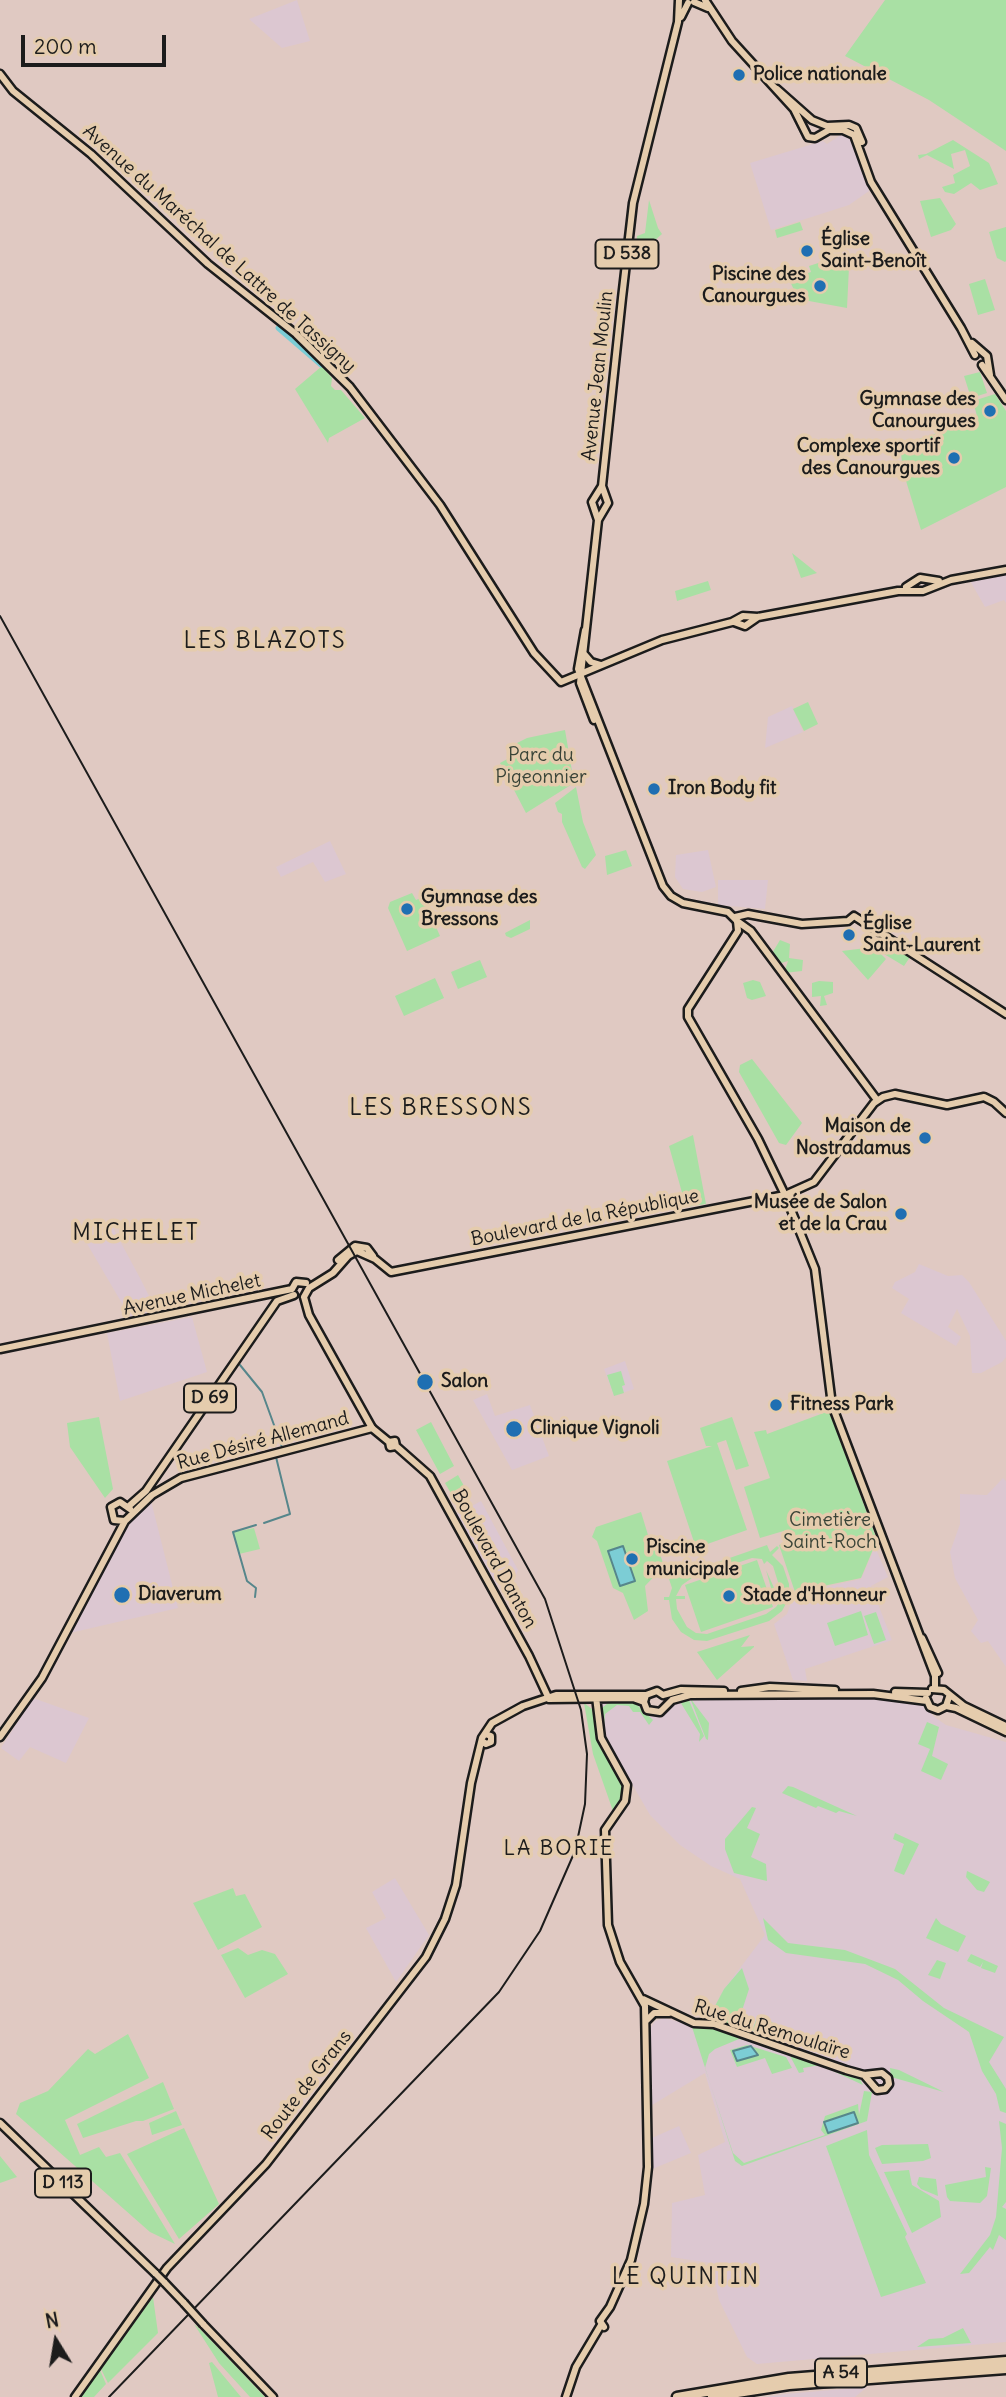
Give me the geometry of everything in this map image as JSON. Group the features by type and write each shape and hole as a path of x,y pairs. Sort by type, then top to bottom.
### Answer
{"highway":[{"name":"A 54","path":"677,2397 789,2378 1006,2361"},
{"name":"A 54","path":"712,2397 789,2385 1006,2369"}],"main road":[{"path":"680,0 709,9"},
{"name":"Avenue Jean Moulin","path":"599,510 608,503 601,495 633,203 678,22 680,0"},
{"path":"705,0 736,46 792,104 821,125 849,125 856,128 876,190"},
{"name":"Avenue Jean Moulin","path":"678,22 693,2"},
{"name":"Avenue du Maréchal de Lattre de Tassigny","path":"0,74 13,91 92,154 208,264 296,334 350,387 440,505 534,653 561,682 662,640 758,617 915,586"},
{"path":"792,104 806,135 813,138 821,133 843,130 855,135 876,190 968,340 978,353 986,354 984,363 1006,400"},
{"path":"804,129 812,120"},
{"path":"821,125 821,133"},
{"path":"978,353 975,363 984,363"},
{"name":"Avenue Jean Moulin","path":"581,675 599,510 592,501 601,495"},
{"path":"927,584 1006,570"},
{"path":"920,578 927,584 923,591 915,586 920,578"},
{"name":"Avenue Jean Moulin","path":"581,675 579,658 585,630"},
{"path":"584,655 591,662 603,665"},
{"path":"581,675 586,703 616,759 666,891 682,903 723,911 751,931 877,1100 895,1094 947,1105 984,1097 1006,1113"},
{"path":"736,919 748,914 802,924 848,921 854,916 1006,1014"},
{"path":"736,919 738,931 687,1014 763,1149 785,1195 807,1252 818,1283 832,1405 919,1635 930,1654 938,1688 949,1697 1006,1726"},
{"name":"Boulevard de la République","path":"307,1286 328,1272 349,1248 359,1246 368,1248 375,1259 391,1272 785,1195 815,1179 877,1100"},
{"path":"298,1281 307,1286 304,1297 293,1292 298,1281"},
{"name":"Avenue Michelet","path":"0,1349 293,1292"},
{"name":"D 69","path":"130,1510 277,1301 293,1292"},
{"name":"Boulevard Danton","path":"304,1297 309,1315 372,1428 430,1476 549,1699"},
{"name":"Rue Désiré Allemand","path":"130,1510 162,1487 181,1478 264,1454 372,1428"},
{"path":"154,1479 162,1487"},
{"path":"0,1737 42,1678 130,1510 120,1502 111,1507 111,1517 121,1525"},
{"path":"536,1702 542,1682"},
{"path":"663,1695 681,1690 740,1691 770,1687 928,1693 938,1688"},
{"path":"666,1704 663,1695 657,1691 645,1698 647,1710 653,1713 660,1712 666,1704 690,1695 873,1694 926,1701 935,1710 946,1706 956,1708 1006,1732"},
{"path":"926,1701 928,1693"},
{"name":"Route de Grans","path":"75,2397 167,2268 266,2164 426,1957 450,1907 456,1885 471,1783 490,1726 510,1712 556,1695 645,1698"},
{"path":"566,2397 576,2367 602,2326 609,2324 606,2318 609,2309 631,2260 644,2204 648,2168 649,2011 620,1962 608,1925 605,1830 625,1801 627,1785 601,1738 596,1696"},
{"path":"946,1706 949,1697"},
{"name":"Rue du Remoulaïre","path":"649,2011 672,2014 694,2023 714,2024 872,2078"},
{"name":"D 113","path":"0,2123 164,2282 273,2397"}],"shaded area":[{"path":"297,0 310,41 282,48 249,19"},
{"path":"842,134 853,137 869,191 849,205 771,230 750,163 823,141 827,144"},
{"path":"1006,574 1006,603 1004,600 985,607 969,579"},
{"path":"792,706 803,732 765,748 768,717"},
{"path":"330,841 346,874 325,882 313,862 281,877 276,867"},
{"path":"708,850 716,887 702,892 683,889 675,877 676,855"},
{"path":"718,880 768,880 765,909 718,905"},
{"path":"113,1228 157,1312 130,1317 86,1242"},
{"path":"919,1264 948,1276 962,1275 969,1282 1006,1341 1006,1357 1002,1362 981,1373 972,1373 970,1336 957,1309 948,1327 961,1337 956,1346 901,1313 909,1299 892,1288 895,1282 915,1272"},
{"path":"192,1317 207,1372 120,1401 107,1333"},
{"path":"625,1361 634,1389 614,1396 604,1369"},
{"name":"Clinique Vignoli","path":"487,1394 495,1416 530,1405 549,1456 512,1470 473,1400"},
{"path":"1003,1478 1006,1481 1006,1667 988,1641 981,1643 971,1631 978,1620 955,1578 950,1552 960,1524 960,1494 987,1495"},
{"path":"151,1501 178,1608 70,1633 127,1527 137,1511"},
{"path":"481,1501 518,1570 516,1575 496,1585 455,1515"},
{"path":"875,1547 888,1577 871,1586 892,1640 805,1669 807,1681 793,1680 774,1624 787,1614 794,1594 861,1579"},
{"path":"862,1696 922,1701 933,1716 946,1725 1006,1742 1006,2342 757,2364 747,2357 719,2300 711,2263 671,2257 672,2203 705,2195 698,2155 725,2142 705,2073 649,2107 649,2030 655,2021 664,2018 695,2026 708,2019 724,1989 765,1935 740,1879 711,1866 680,1845 650,1815 606,1739 600,1703 633,1700 661,1718 673,1703 692,1697"},
{"path":"33,1698 89,1718 66,1763 30,1747 19,1761 1,1748"},
{"path":"395,1878 429,1935 396,1982 366,1928 386,1918 372,1892"},
{"path":"679,2126 691,2153 650,2170 652,2138"},
{"path":"867,2387 855,2397 765,2397 785,2394"}],"green space":[{"path":"885,0 1006,0 1006,151 929,100 845,56"},
{"path":"953,140 989,163 998,184 980,190 971,183 954,194 945,192 942,187 955,183 953,175 970,166 965,150 951,154 954,169 927,155 919,159 918,155 926,154"},
{"path":"940,198 956,224 951,230 931,237 920,201"},
{"path":"649,200 662,234 636,257 637,236 645,233"},
{"path":"800,222 803,230 777,238 775,230"},
{"path":"1006,227 1005,262 997,258 989,232"},
{"name":"Piscine des Canourgues","path":"840,256 846,268 849,267 847,308 798,299 789,279 811,272 809,266"},
{"path":"985,279 995,310 978,315 969,284"},
{"path":"322,366 332,378 331,386 335,390 341,390 365,418 329,438 328,443 295,389"},
{"path":"980,372 987,393 971,398 964,376"},
{"name":"Complexe sportif des Canourgues","path":"995,394 1006,411 1006,487 921,530 903,471 900,445 978,420 973,401"},
{"path":"792,553 817,573 801,578"},
{"path":"708,581 711,590 677,601 675,591"},
{"path":"808,702 818,724 804,731 793,709"},
{"name":"Parc du Pigeonnier","path":"565,730 574,783 526,813 500,763 513,756 509,747 527,738"},
{"path":"576,787 583,822 596,855 585,869 555,803"},
{"path":"626,850 632,866 607,875 605,856"},
{"path":"412,893 416,900 423,897 440,936 407,951 388,908 390,902"},
{"path":"530,920 530,929 511,938 506,936 505,933"},
{"path":"780,940 790,944 789,958 803,960 802,971 784,973 788,961 778,964 771,955"},
{"path":"894,944 910,957 904,966 884,954"},
{"path":"874,947 886,959 868,980 842,951"},
{"path":"480,960 487,977 458,989 451,972"},
{"path":"435,978 444,998 404,1016 395,996"},
{"path":"753,980 760,982 766,996 752,1000 747,998 743,983"},
{"path":"833,982 833,993 824,996 827,1005 820,1006 821,996 812,997 812,983"},
{"path":"752,1059 802,1123 786,1145 779,1143 739,1072 740,1065"},
{"path":"693,1135 706,1204 686,1207 669,1146"},
{"path":"621,1371 624,1393 614,1396 607,1375"},
{"name":"Cimetière Saint-Roch","path":"829,1411 877,1540 861,1578 795,1592 779,1545 790,1541 787,1530 760,1538 744,1487 770,1478 754,1432 766,1430 767,1434"},
{"path":"99,1417 113,1489 105,1498 70,1447 67,1423"},
{"path":"732,1417 749,1466 736,1470 726,1440 717,1443 747,1530 696,1548 667,1461 712,1446 706,1446 700,1428"},
{"path":"431,1422 454,1466 440,1474 416,1430"},
{"path":"458,1475 470,1497 457,1504 445,1483"},
{"name":"Piscine municipale","path":"641,1512 652,1548 659,1551 664,1566 645,1586 648,1611 634,1620 623,1593 613,1588 597,1541 592,1537 596,1527"},
{"path":"254,1528 260,1549 239,1554 233,1532"},
{"path":"767,1545 770,1552 777,1546 779,1548 772,1555 783,1566 789,1584 789,1598 782,1611 769,1621 707,1641 694,1640 681,1632 672,1619 669,1600 664,1600 664,1597 669,1597 672,1588 669,1579","holes":["752,1558 762,1559 764,1564 767,1561 773,1566 782,1595 776,1607 766,1614 707,1634 696,1633 687,1627 677,1609 676,1599 685,1599 685,1596 676,1596 682,1585 692,1578"]},
{"name":"Stade d'Honneur","path":"757,1560 773,1607 701,1632 685,1585"},
{"path":"766,1570 780,1601 775,1602"},
{"path":"861,1611 868,1635 835,1646 827,1623"},
{"path":"876,1612 886,1640 874,1644 864,1616"},
{"path":"750,1635 741,1647 754,1647 717,1680 697,1652"},
{"path":"688,1698 704,1736 699,1742 700,1734 679,1700"},
{"path":"690,1698 709,1723 708,1740 706,1739"},
{"path":"584,1703 592,1709 597,1738 624,1784 622,1799 613,1811 593,1754"},
{"path":"608,1703 635,1703 653,1720 649,1725 640,1712 633,1712 629,1706 617,1705 605,1714 604,1726 602,1708"},
{"path":"927,1722 939,1727 932,1756 948,1764 941,1780 921,1771 930,1749 918,1744"},
{"path":"788,1786 857,1816 839,1811 836,1813 818,1806 816,1808 782,1793"},
{"path":"752,1807 756,1808 747,1828 760,1834 751,1857 766,1864 767,1881 734,1873 725,1849 725,1839"},
{"path":"895,1833 919,1844 904,1875 894,1871 904,1844 893,1839"},
{"path":"967,1871 990,1882 984,1892 977,1890 966,1877"},
{"path":"233,1888 236,1896 245,1894 262,1927 218,1950 193,1903"},
{"path":"763,1918 788,1943 845,1950 895,1969 944,2008 1004,2037 989,2062 1006,2089 1006,2113 1000,2111 996,2094 982,2071 969,2032 923,2001 898,1980 865,1964 786,1953 768,1940"},
{"path":"936,1918 941,1924 966,1936 958,1952 926,1938"},
{"path":"238,1948 248,1955 262,1950 275,1954 288,1974 245,1998 221,1955"},
{"path":"971,1954 998,1966 995,1973 981,1968 983,1962 980,1967 967,1961"},
{"path":"937,1960 946,1963 940,1979 928,1975"},
{"path":"742,1968 749,1989 739,2020 731,2018 729,2024 707,2021 724,1989"},
{"path":"758,2015 775,2024 771,2038 762,2035 763,2032 752,2031"},
{"path":"692,2027 718,2028 859,2077 863,2085 820,2065 803,2068 804,2072 799,2073 789,2054 739,2039 709,2054 705,2068"},
{"path":"128,2034 149,2078 65,2120 80,2155 99,2147 106,2157 120,2153 175,2244 150,2232 16,2114 20,2103 48,2091 88,2049 95,2054"},
{"path":"747,2045 786,2057 792,2068 772,2074 765,2058 737,2067 730,2050"},
{"path":"890,2068 899,2070 944,2092 891,2077"},
{"path":"163,2082 174,2109 83,2138 77,2124"},
{"path":"711,2086 733,2153 744,2163 825,2135 821,2130 825,2116 858,2104 859,2115 864,2091 872,2092 867,2121 742,2166 735,2161","holes":["853,2112 858,2123 828,2133"]},
{"path":"176,2111 182,2125 152,2135 149,2123"},
{"path":"999,2121 1006,2124 1006,2202 1002,2207 1006,2209 1006,2240 999,2235 993,2250 990,2247 969,2273 960,2274 990,2235 996,2217 1002,2148"},
{"path":"184,2128 219,2204 179,2239 127,2154"},
{"path":"867,2130 869,2155 907,2234 905,2237 926,2283 881,2297 826,2146"},
{"path":"928,2144 931,2158 923,2161 882,2164 875,2148 882,2145"},
{"path":"0,2156 17,2177 0,2183"},
{"path":"985,2167 991,2168 987,2196 980,2203 950,2201 945,2185 986,2177"},
{"path":"909,2170 912,2185 939,2201 941,2217 912,2233 884,2172"},
{"path":"919,2177 936,2179 938,2196 921,2189 917,2184"},
{"path":"153,2297 158,2333 108,2383 101,2369"},
{"path":"194,2324 265,2397 250,2397 219,2363"},
{"path":"963,2328 971,2343 917,2347 929,2339 943,2338"},
{"path":"212,2362 241,2397 218,2397 209,2363"},
{"path":"100,2370 106,2384 94,2397 78,2397"}],"water":[{"path":"623,1546 635,1581 620,1586 608,1551"},
{"path":"751,2046 758,2055 737,2061 733,2051"},
{"path":"854,2112 858,2123 828,2133 824,2122"}],"waterway":[{"path":"278,328 321,365"},
{"path":"240,1365 262,1392 282,1447"},
{"path":"264,1523 290,1514 276,1457"},
{"path":"255,1597 256,1588 247,1581 233,1532 256,1525"}],"railway":[{"path":"0,616 545,1599 581,1710 587,1754 585,1804 575,1851 540,1931 499,1992 109,2397"}],"place":[{"name":"Police nationale","path":"739,75"},
{"name":"Église Saint-Benoît","path":"807,251"},
{"name":"Piscine des Canourgues","path":"820,286"},
{"name":"Gymnase des Canourgues","path":"990,411"},
{"name":"Complexe sportif des Canourgues","path":"954,458"},
{"name":"Iron Body fit","path":"654,789"},
{"name":"Gymnase des Bressons","path":"407,909"},
{"name":"Église Saint-Laurent","path":"849,935"},
{"name":"Maison de Nostradamus","path":"925,1138"},
{"name":"Musée de Salon et de la Crau","path":"901,1214"},
{"name":"Salon","path":"425,1382"},
{"name":"Fitness Park","path":"776,1405"},
{"name":"Clinique Vignoli","path":"514,1429"},
{"name":"Piscine municipale","path":"632,1559"},
{"name":"Diaverum","path":"122,1595"},
{"name":"Stade d'Honneur","path":"729,1596"}],"district":[{"name":"LES BLAZOTS","path":"265,641"},
{"name":"LES BRESSONS","path":"441,1108"},
{"name":"MICHELET","path":"136,1233"},
{"name":"LA BORIE","path":"559,1849"},
{"name":"LE QUINTIN","path":"686,2277"}]}
